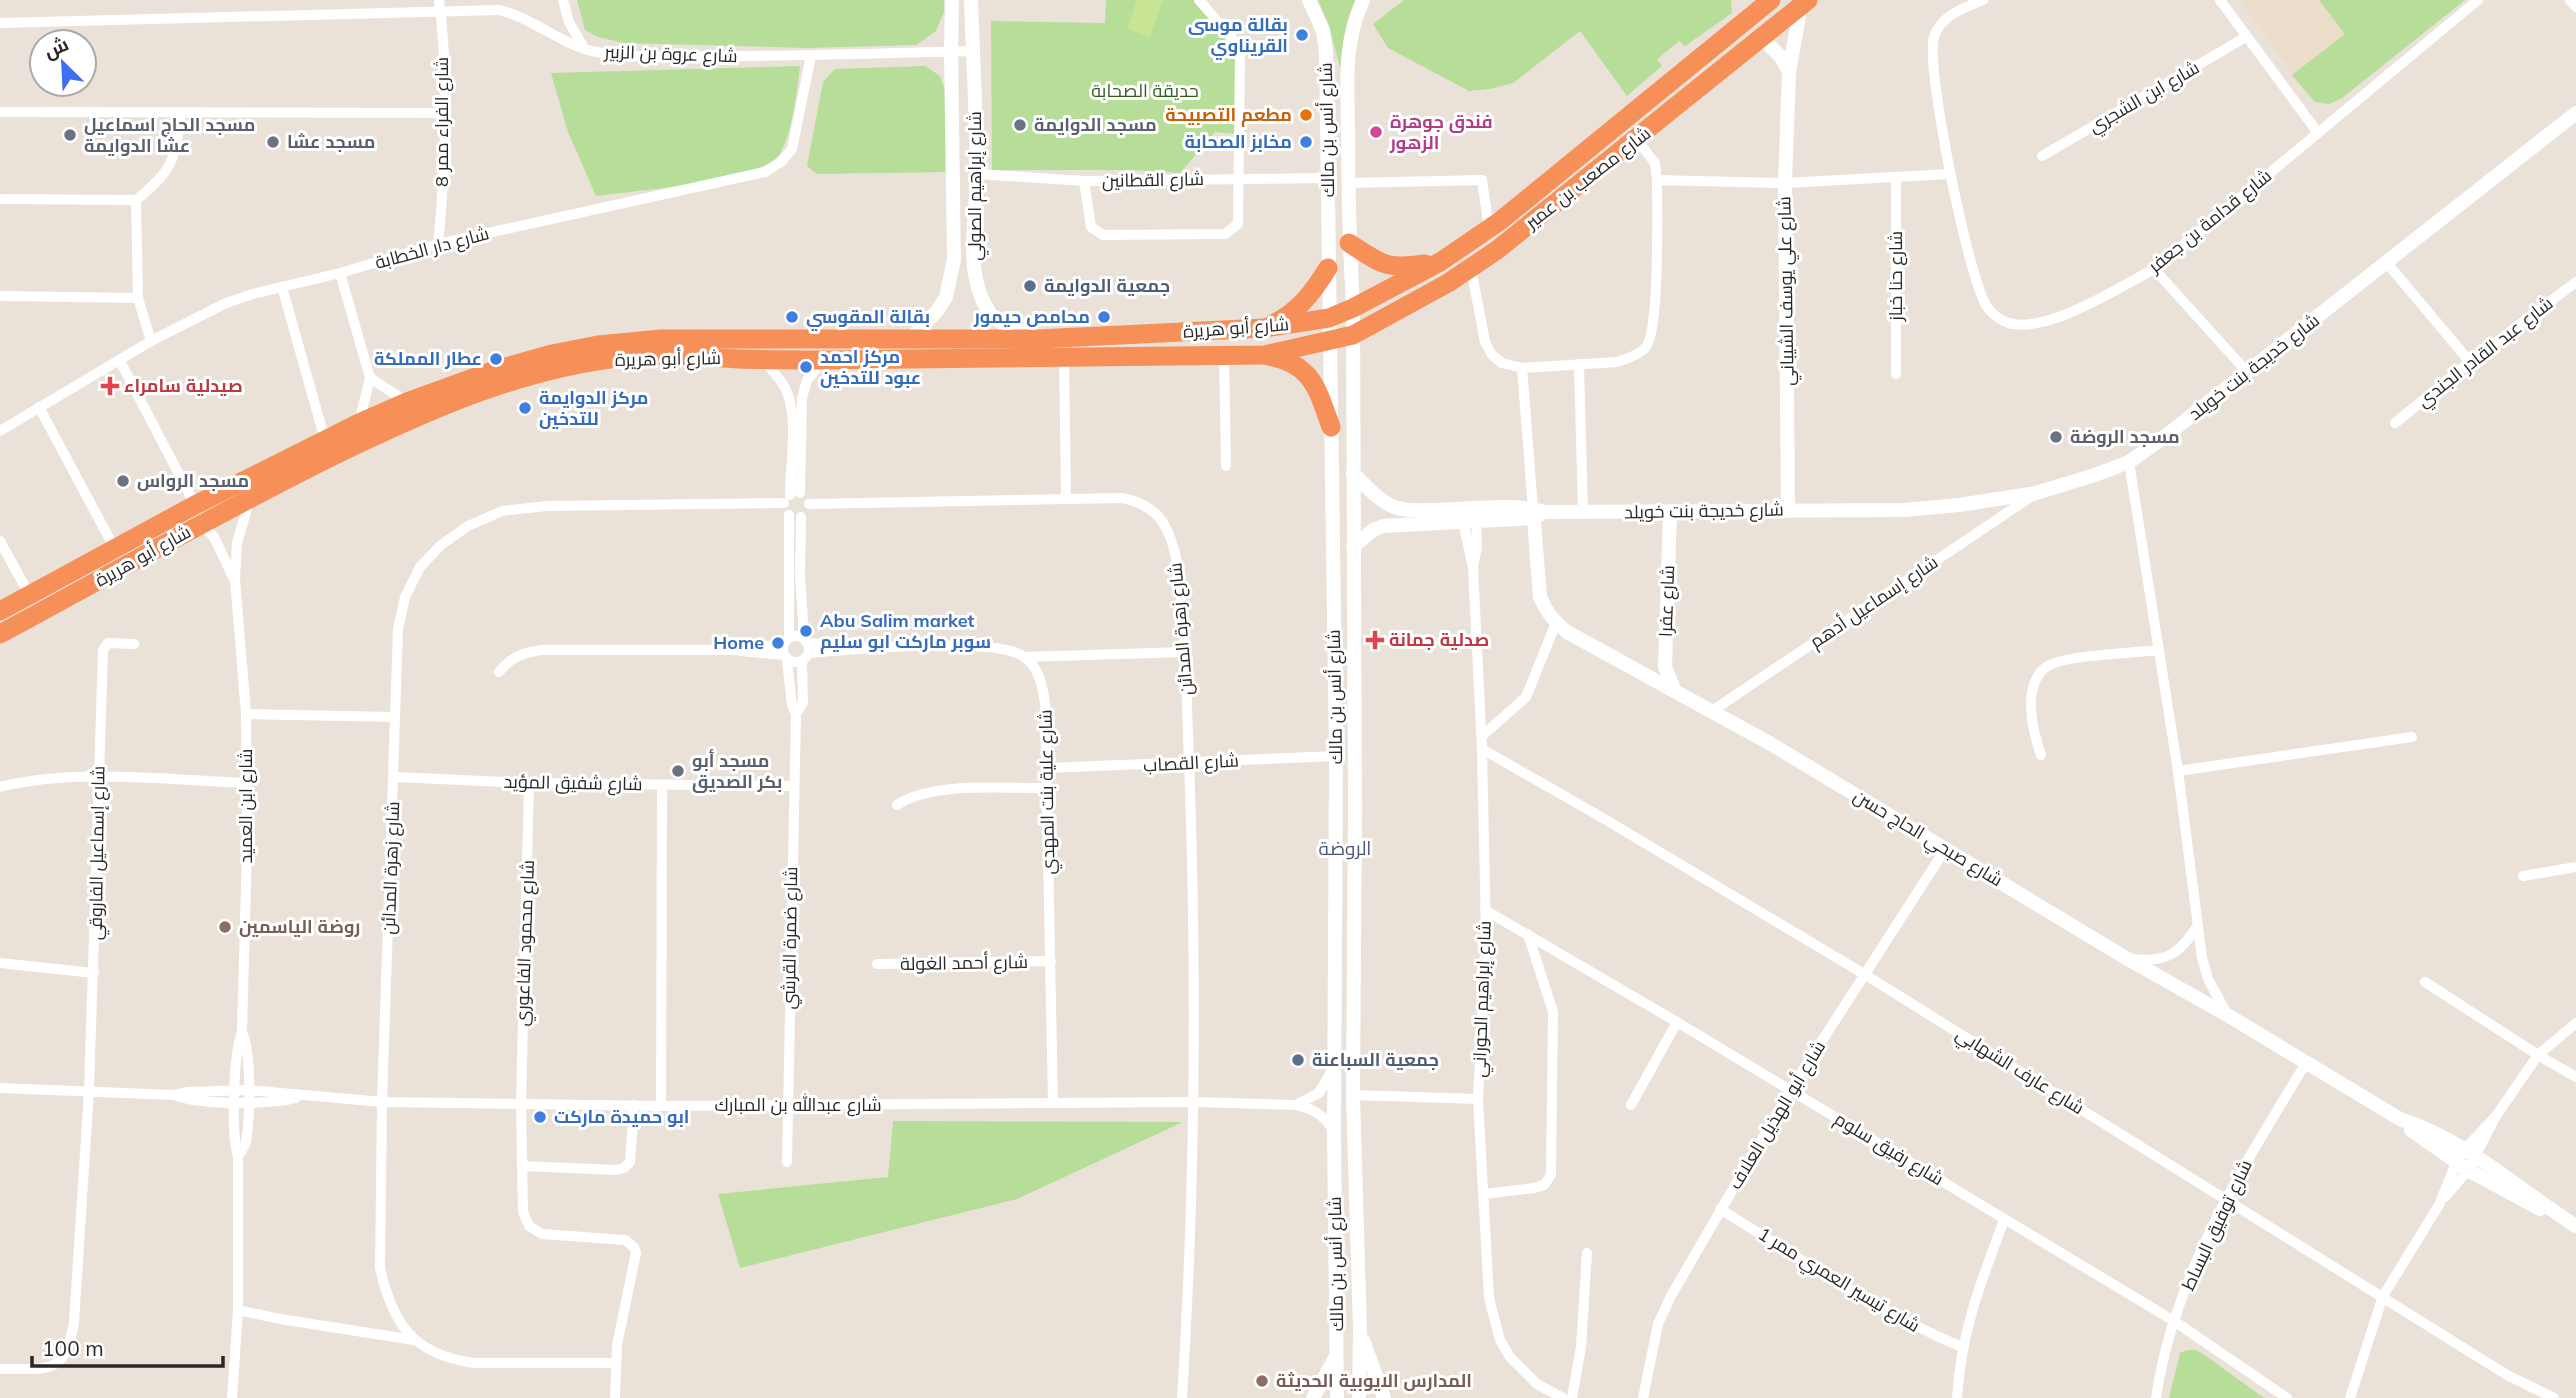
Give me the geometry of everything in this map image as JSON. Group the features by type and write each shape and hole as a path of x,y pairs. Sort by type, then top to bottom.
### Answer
{"highway":[{"name":"شارع مصعب بن عمير","path":"1353,309 1440,261 1489,229 1771,0"},
{"name":"شارع مصعب بن عمير","path":"1353,335 1471,268 1637,140 1805,3"},
{"path":"1349,243 1381,264 1398,268 1440,261"},
{"path":"1264,328 1290,316 1328,268"},
{"name":"شارع أبو هريرة","path":"0,611 78,569 111,559 198,514 359,423 407,402 495,370 597,345 661,339 1038,339 1264,328 1329,318 1353,309"},
{"name":"شارع أبو هريرة","path":"198,514 251,496 440,406 491,387 535,374 628,356 824,360 1264,355 1353,335"},
{"path":"1264,355 1286,359 1298,365 1318,391 1331,428"},
{"name":"شارع أبو هريرة","path":"0,634 87,587 111,559"},
{"path":"78,569 87,587"}],"street":[{"path":"563,0 569,22 584,48"},
{"name":"شارع إبراهيم الصولي","path":"911,338 938,310 946,297 954,259 952,0"},
{"name":"شارع إبراهيم الصولي","path":"971,0 977,174 974,249 982,298 996,320 1038,339"},
{"path":"1083,181 1091,227 1103,235 1225,234 1238,224 1240,54 1232,38 1199,0"},
{"name":"شارع أنس بن مالك","path":"1309,0 1322,31 1326,52 1329,178 1336,756 1334,1131 1337,1398"},
{"name":"شارع أنس بن مالك","path":"1359,1398 1360,1330 1353,1095 1353,309 1349,243 1348,54 1350,33 1363,0"},
{"name":"شارع قدامة بن جعفر","path":"1983,0 1951,16 1939,27 1933,44 1935,83 1950,174 1979,290 1987,308 2000,319 2013,324 2029,325 2051,320 2096,301 2154,269 2479,0"},
{"path":"2220,0 2318,133"},
{"path":"2570,0 2576,7"},
{"name":"شارع علي يوسف الشيباني","path":"1788,510 1785,183 1789,72 1805,3"},
{"name":"شارع عروة بن الزبير","path":"0,23 440,6 506,12 595,52 642,57 972,51"},
{"name":"شارع الفراء ممر 8","path":"438,244 445,113 440,6"},
{"path":"1761,37 1781,57 1789,72"},
{"name":"شارع ابن الشجري","path":"2042,156 2246,37"},
{"name":"شارع دار الخطابة","path":"0,431 151,341 226,303 438,244 765,172 782,162 792,149 811,56"},
{"path":"0,112 445,113"},
{"path":"0,199 136,200 166,173 177,140 181,113"},
{"name":"شارع خديجة بنت خويلد","path":"1353,547 1373,530 1383,526 1469,516 1583,512 1904,510 2036,493 2095,475 2129,461 2248,373 2576,113"},
{"path":"1471,268 1485,342 1492,355 1502,363 1522,368 1617,362 1645,348 1652,335 1657,180 1655,163 1637,140"},
{"name":"شارع القطانين","path":"977,174 1083,181 1329,178"},
{"path":"1657,180 1785,183 1950,174"},
{"name":"شارع حنا خباز","path":"1896,178 1896,374"},
{"path":"1348,183 1482,180 1489,229"},
{"path":"136,200 138,298 151,341"},
{"path":"2387,263 2470,362"},
{"path":"2154,269 2248,373"},
{"path":"340,273 370,378 359,423"},
{"name":"شارع عبد القادر الجندي","path":"2395,423 2576,282"},
{"path":"282,287 325,440"},
{"path":"0,296 138,298"},
{"path":"1224,355 1226,466"},
{"path":"1064,358 1066,498"},
{"path":"763,360 783,385 790,404 791,497 795,516 808,509 807,499 791,497"},
{"path":"791,497 802,398 807,380 824,360"},
{"name":"شارع ابن العميد","path":"120,361 234,579"},
{"path":"1579,364 1583,512"},
{"path":"1482,736 1526,697 1556,623 1544,608 1540,597 1537,513 1522,368"},
{"path":"370,378 407,402"},
{"path":"39,407 111,559"},
{"path":"2129,461 2178,771 2204,968 2213,990 2229,1016"},
{"name":"شارع خديجة بنت خويلد","path":"1353,473 1382,501 1391,506 1469,516"},
{"name":"شارع إسماعيل أدهم","path":"1712,711 2036,493"},
{"name":"شارع ابن العميد","path":"232,1398 238,1310 238,1156 235,1145 235,1096 237,1044 242,1032 247,847 246,714 234,579 237,543 251,496"},
{"name":"شارع زهرة المدائن","path":"616,1363 473,1363 433,1354 414,1340 392,1310 380,1268 382,1102 398,629 405,597 420,568 441,544 468,526 502,511 547,506 791,497"},
{"name":"شارع زهرة المدائن","path":"808,504 1066,498 1129,500 1150,508 1160,517 1170,538 1179,570 1185,652 1195,1102 1191,1255 1182,1398"},
{"name":"شارع عفرا","path":"1670,512 1665,667 1674,688"},
{"name":"شارع ضمرة القرشي","path":"795,516 805,649 803,703 796,714"},
{"name":"شارع ضمرة القرشي","path":"787,1163 796,714 792,705 786,649 795,516"},
{"name":"شارع إبراهيم الحوراني","path":"1469,516 1482,736 1485,910 1478,1100 1489,1298 1500,1339 1521,1369 1537,1384 1563,1398"},
{"path":"0,541 30,596"},
{"name":"شارع صبحي الحاج حسن","path":"1556,623 1674,688 2400,1119 2417,1125 2466,1160 2576,1226"},
{"path":"499,672 509,660 523,653 541,650 786,649 800,636 805,649"},
{"name":"شارع إسماعيل الفاروقي","path":"0,1369 50,1367 60,1363 71,1342 89,1091 103,650 108,643 134,644"},
{"path":"786,649 792,662 805,649 975,646 996,648 1024,657 1185,652"},
{"path":"2041,755 2034,734 2032,692 2037,677 2045,668 2064,661 2159,650"},
{"name":"شارع علية بنت المهدي","path":"1024,657 1035,669 1043,685 1053,1103"},
{"path":"246,714 396,717"},
{"path":"2178,771 2412,737"},
{"name":"شارع عارف الشهابي","path":"1482,749 1864,974 2507,1375 2554,1398"},
{"name":"شارع القصاب","path":"1047,768 1336,756"},
{"path":"0,787 30,780 98,777 246,783"},
{"name":"شارع شفيق المؤيد","path":"395,777 529,783 793,786"},
{"name":"شارع محمود الفاعوري","path":"521,1103 529,783"},
{"path":"661,1106 662,785"},
{"path":"897,805 918,794 937,790 1046,788"},
{"name":"شارع أبو الهذيل العلاف","path":"1643,1398 1658,1324 1671,1296 1791,1089 1946,848"},
{"path":"2523,876 2576,867"},
{"name":"شارع رفيق سلوم","path":"1485,910 1791,1089 2174,1321 2287,1398"},
{"path":"2126,958 2150,960 2173,954 2182,947 2198,925"},
{"path":"1484,1194 1534,1188 1544,1185 1551,1175 1553,1012 1528,934"},
{"name":"شارع أحمد الغولة","path":"877,964 1051,961"},
{"path":"0,963 94,973"},
{"path":"2425,982 2576,1077"},
{"path":"1632,1105 1677,1022"},
{"path":"2350,1398 2383,1296 2466,1160 2538,1055 2576,1023"},
{"name":"شارع ابن العميد","path":"238,1156 245,1144 248,1096 247,1043 242,1032"},
{"name":"شارع توفيق البساط","path":"2156,1398 2174,1321 2206,1240 2226,1199 2306,1063"},
{"path":"1296,1105 1319,1093 1335,1065"},
{"name":"شارع عبدالله بن المبارك","path":"0,1088 174,1095 187,1092 287,1100 300,1096 382,1102 661,1106 1195,1102 1296,1105 1321,1114 1334,1131"},
{"path":"1353,1095 1478,1100"},
{"path":"521,1103 525,1219 534,1231 542,1234 625,1240 634,1247 636,1253 620,1326 615,1398"},
{"path":"522,1166 617,1170 624,1168 630,1162 634,1105"},
{"name":"شارع تيسير العمري ممر 1","path":"1720,1209 1887,1310 1962,1347"},
{"path":"1957,1398 1962,1347 1969,1316 2004,1220"},
{"path":"1572,1398 1581,1347 1587,1253"},
{"path":"238,1310 414,1340"},
{"path":"1360,1330 1384,1398"},
{"path":"1313,1398 1336,1355"}],"shaded area":[{"path":"2240,0 2465,0 2342,98 2329,104 2315,102 2307,95"}],"green space":[{"path":"577,0 944,0 944,12 936,31 916,45 805,48 624,43 598,37 585,30"},
{"name":"حديقة الصحابة","path":"1106,0 1198,0 1235,54 1236,134 1215,132 1180,173 1132,170 992,170 991,21 1105,23"},
{"path":"1137,0 1163,0 1150,37 1127,29"},
{"path":"1318,0 1359,0 1350,22 1340,68 1329,25"},
{"path":"1404,0 1731,0 1732,13 1685,46 1679,41 1657,59 1662,66 1627,96 1580,31 1513,83 1469,91 1388,48 1373,24"},
{"path":"2319,0 2465,0 2342,98 2329,104 2315,102 2292,75 2345,34"},
{"path":"800,66 784,147 779,155 767,164 722,178 596,196 568,132 551,73"},
{"path":"925,66 940,76 945,90 947,172 817,174 807,166 823,82 835,69"},
{"path":"893,1121 1183,1122 1017,1199 740,1268 718,1194 888,1177"},
{"path":"2196,1350 2206,1356 2264,1398 2169,1398 2180,1353"}],"place":[{"name":"بقالة موسى القريناوي","path":"1302,35"},
{"name":"مطعم التصبيحة","path":"1306,115"},
{"name":"مسجد الدوايمة","path":"1020,125"},
{"name":"فندق جوهرة الزهور","path":"1376,132"},
{"name":"مسجد الحاج اسماعيل عشا الدوايمة","path":"70,135"},
{"name":"مسجد عشا","path":"273,142"},
{"name":"مخابز الصحابة","path":"1306,142"},
{"name":"جمعية الدوايمة","path":"1030,286"},
{"name":"بقالة المقوسي","path":"792,317"},
{"name":"محامص حيمور","path":"1104,317"},
{"name":"عطار المملكة","path":"496,359"},
{"name":"مركز احمد عبود للتدخين","path":"806,367"},
{"name":"صيدلية سامراء","path":"110,386"},
{"name":"مركز الدوايمة للتدخين","path":"525,408"},
{"name":"مسجد الروضة","path":"2056,437"},
{"name":"مسجد الرواس","path":"123,481"},
{"name":"Abu Salim market سوبر ماركت ابو سليم","path":"806,631"},
{"name":"صدلية جمانة","path":"1375,640"},
{"name":"Home","path":"778,643"},
{"name":"مسجد أبو بكر الصديق","path":"678,771"},
{"name":"روضة الياسمين","path":"225,927"},
{"name":"جمعية السباعنة","path":"1298,1060"},
{"name":"ابو حميدة ماركت","path":"540,1117"},
{"name":"المدارس الايوبية الحديثة","path":"1262,1381"}],"district":[{"name":"الروضة","path":"1345,848"}]}
